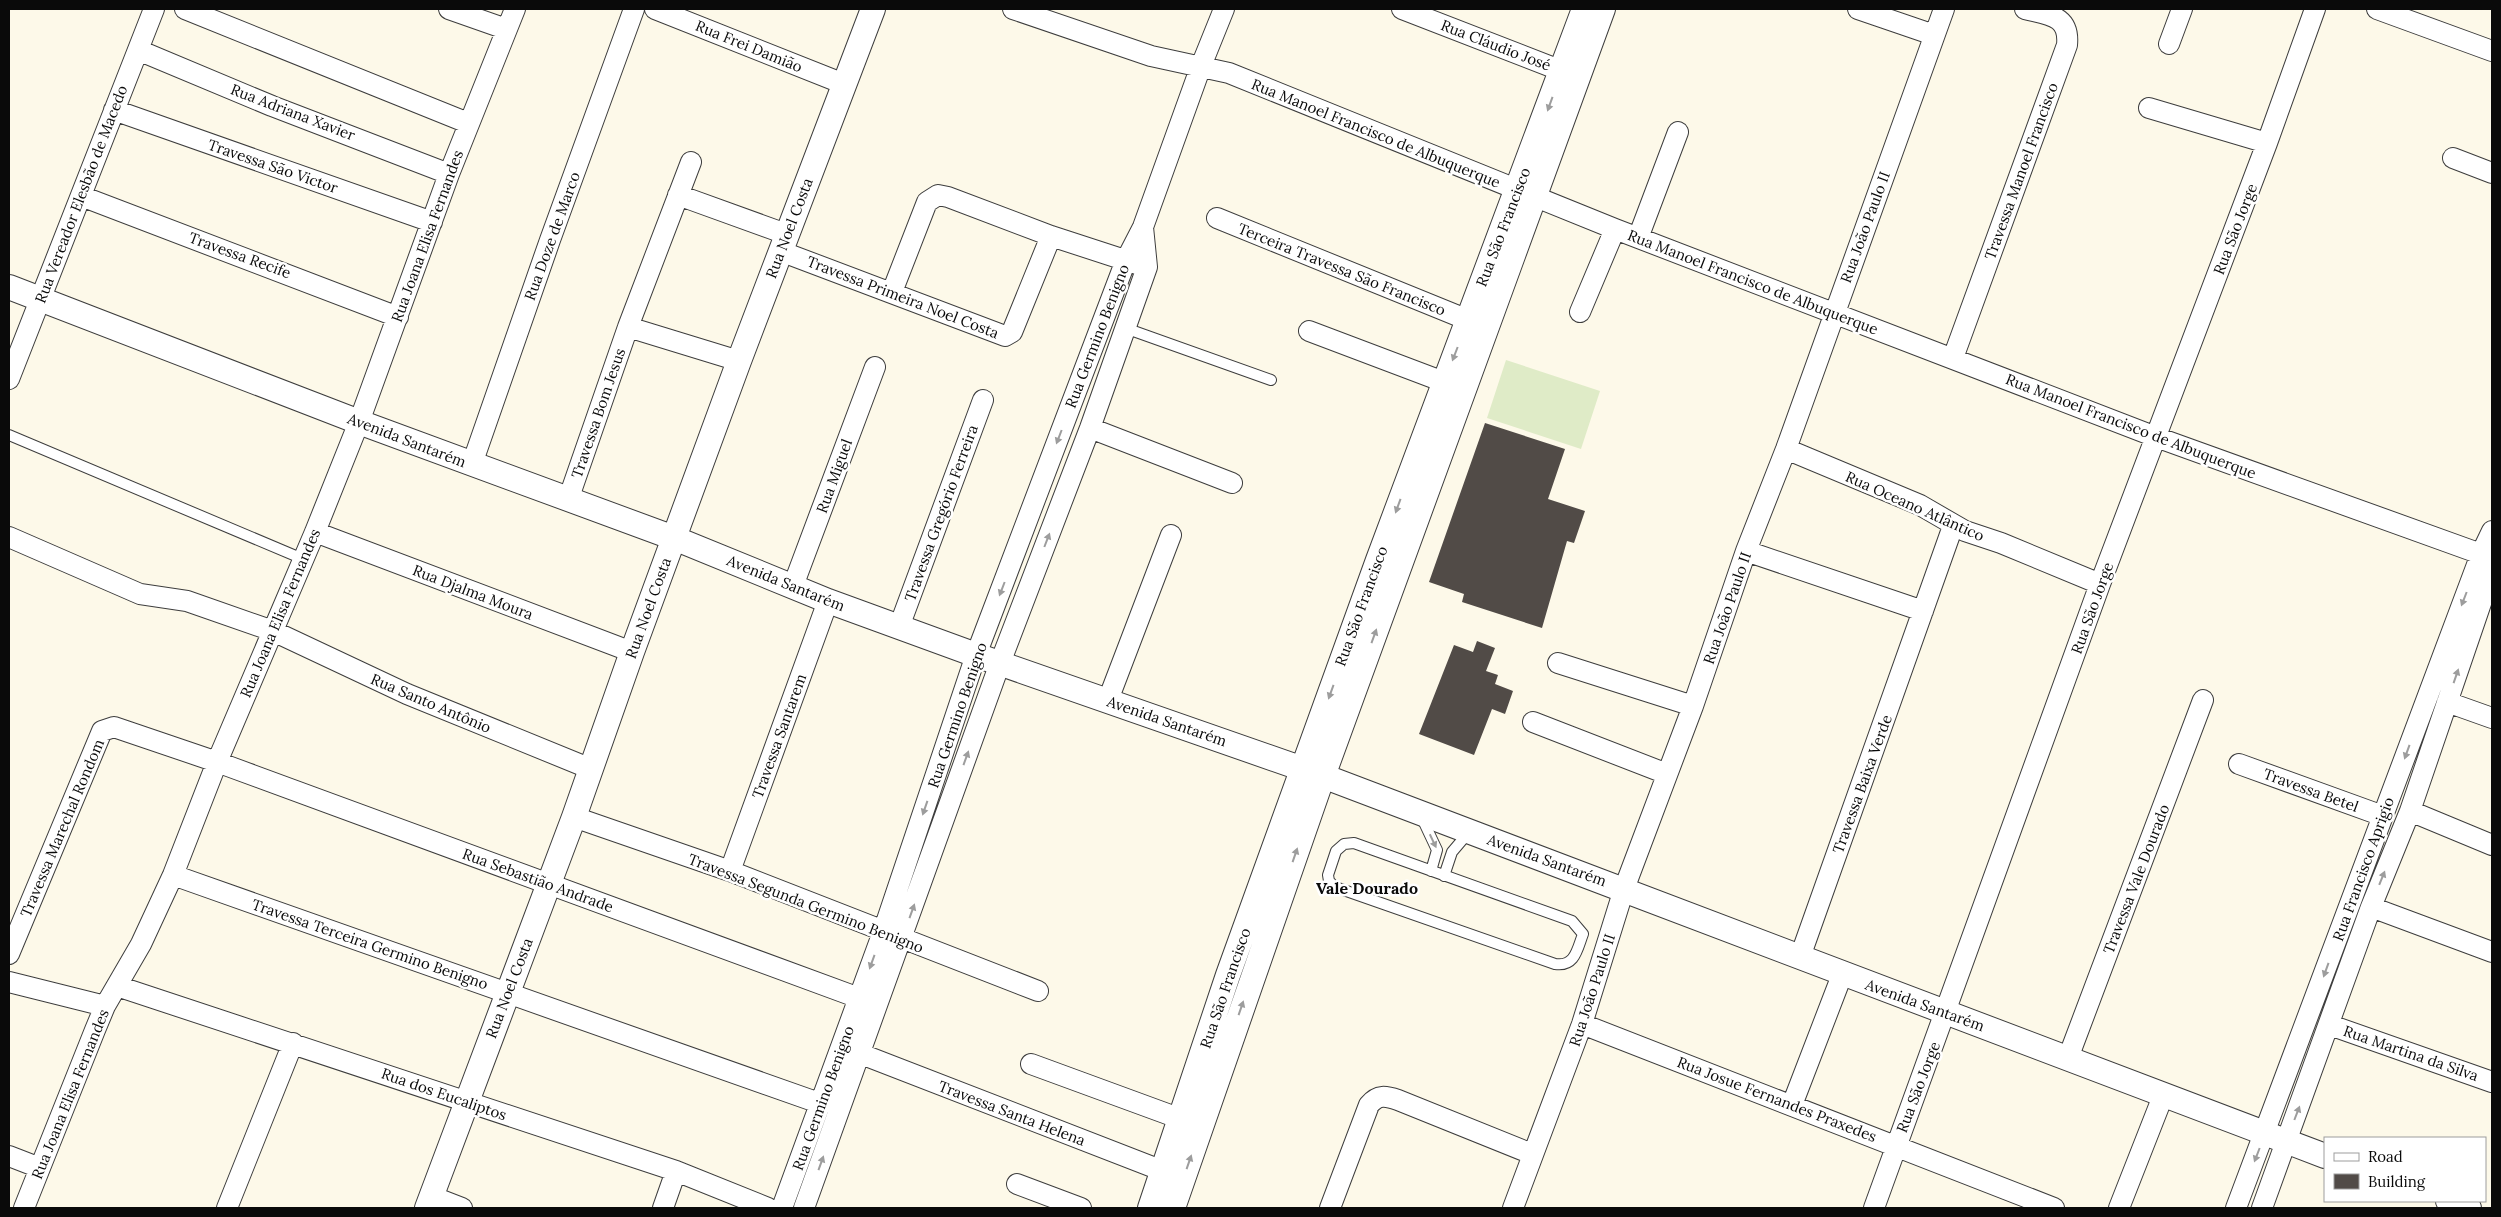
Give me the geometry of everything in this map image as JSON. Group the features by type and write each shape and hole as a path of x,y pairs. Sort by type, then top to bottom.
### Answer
{"street":[{"name":"Rua Vereador Elesbão de Macedo","path":"9,379 154,9"},
{"path":"185,9 468,123"},
{"path":"449,9 506,29"},
{"name":"Rua Joana Elisa Fernandes","path":"24,1208 105,1006 141,944 173,875 217,762 315,532 359,422 468,123 515,9"},
{"name":"Rua Doze de Marco","path":"472,464 550,240 634,9"},
{"name":"Rua Frei Damião","path":"655,9 844,84"},
{"name":"Rua Noel Costa","path":"429,1202 574,818 632,652 739,361 873,9"},
{"name":"Rua Manoel Francisco de Albuquerque","path":"1013,9 1151,56 1229,73 1615,230 1835,312 2156,437 2487,556"},
{"name":"Rua Germino Benigno","path":"804,1208 861,1054 892,936 976,655 1126,260 1143,227 1201,66 1224,9"},
{"name":"Rua Cláudio José","path":"1402,9 1562,71"},
{"name":"Rua São Francisco","path":"1150,1208 1228,976 1313,773 1526,193 1562,71 1584,9"},
{"name":"Rua São Francisco","path":"1174,1208 1313,773 1444,382 1468,320 1526,193 1603,9"},
{"path":"1858,9 1934,35"},
{"name":"Rua João Paulo II","path":"1512,1208 1582,1024 1624,888 1693,706 1746,551 1786,449 1944,9"},
{"name":"Travessa Manoel Francisco","path":"1953,358 2067,44 2068,34 2064,23 2058,18 2025,9"},
{"path":"2169,44 2182,9"},
{"name":"Rua São Jorge","path":"1874,1208 2100,584 2267,143 2315,9"},
{"path":"2377,9 2492,51"},
{"name":"Rua Adriana Xavier","path":"138,50 272,106 449,174"},
{"path":"2149,108 2267,143"},
{"name":"Travessa São Victor","path":"114,110 432,222"},
{"path":"1638,238 1678,132"},
{"path":"2453,158 2492,173"},
{"name":"Travessa Bom Jesus","path":"568,500 628,326 691,162"},
{"path":"678,195 783,243"},
{"name":"Travessa Recife","path":"81,196 398,317"},
{"path":"892,292 927,202 934,196 948,197 1051,236 1147,267"},
{"name":"Terceira Travessa São Francisco","path":"1216,218 1468,320"},
{"name":"Rua Germino Benigno","path":"782,1208 822,1104 859,998 892,936 1090,428 1147,267 1143,227"},
{"path":"1580,312 1615,230"},
{"name":"Travessa Primeira Noel Costa","path":"783,243 892,292 1001,335 1008,336 1012,332 1051,236"},
{"name":"Avenida Santarém","path":"9,287 359,422 674,538 898,627 1313,773 1624,888 1842,975 2068,1058 2324,1156"},
{"path":"628,326 739,361"},
{"path":"1309,331 1444,382"},
{"name":"Rua Miguel","path":"793,586 874,367"},
{"name":"Travessa Gregório Ferreira","path":"898,627 982,400"},
{"path":"1090,428 1232,483"},
{"name":"Rua Oceano Atlântico","path":"1786,449 1920,504 1953,526 2100,584"},
{"name":"Travessa Baixa Verde","path":"1800,957 1953,526"},
{"name":"Rua Francisco Aprigio","path":"2262,1208 2276,1137 2383,816 2487,556 2492,531"},
{"name":"Rua Djalma Moura","path":"315,532 632,652"},
{"path":"1108,700 1171,535"},
{"name":"Rua Santo Antônio","path":"9,537 140,594 187,601 272,631 407,694 591,769"},
{"path":"1746,551 1923,611"},
{"name":"Rua Francisco Aprigio","path":"2236,1208 2276,1137 2330,1025 2371,906 2410,812 2492,571"},
{"name":"Travessa Santarem","path":"730,872 828,600"},
{"path":"1558,663 1693,706"},
{"name":"Travessa Vale Dourado","path":"2068,1058 2203,700"},
{"path":"2447,702 2492,718"},
{"path":"1533,722 1667,774"},
{"name":"Travessa Marechal Rondom","path":"9,954 102,731 114,727 217,762"},
{"name":"Rua Sebastião Andrade","path":"217,762 859,998"},
{"name":"Travessa Betel","path":"2239,764 2383,816"},
{"path":"2410,812 2492,845"},
{"name":"Travessa Segunda Germino Benigno","path":"574,818 730,872 1038,991"},
{"name":"Travessa Terceira Germino Benigno","path":"173,875 822,1104"},
{"path":"2371,906 2492,952"},
{"path":"1792,1105 1842,975"},
{"path":"9,982 105,1006"},
{"name":"Rua dos Eucaliptos","path":"117,986 676,1171 768,1208"},
{"name":"Rua Josue Fernandes Praxedes","path":"1582,1024 2054,1208"},
{"name":"Rua Martina da Silva","path":"2330,1025 2492,1082"},
{"path":"228,1208 293,1043"},
{"name":"Travessa Santa Helena","path":"861,1054 1163,1171"},
{"path":"1031,1064 1181,1119"},
{"path":"1330,1208 1369,1105 1379,1096 1398,1100 1532,1154"},
{"path":"2118,1208 2164,1096"},
{"path":"9,1156 40,1168"},
{"path":"663,1208 676,1171"},
{"path":"1017,1184 1081,1208"},
{"path":"429,1202 462,1208"},
{"path":"2451,1202 2469,1208"}],"lane":[{"path":"1125,328 1271,380"},
{"path":"9,435 303,559"},
{"path":"1420,813 1437,850 1431,871"},
{"path":"1444,876 1452,852 1470,832"},
{"path":"1354,843 1444,876 1572,921 1582,934 1572,962 1565,966 1555,964 1334,887 1328,882 1328,875 1336,851 1344,844 1354,843"}],"green space":[{"path":"1506,360 1600,391 1581,449 1487,418"}],"building":[{"path":"1485,423 1565,449 1548,499 1585,511 1574,543 1567,541 1542,628 1462,602 1464,594 1429,582"},
{"path":"1477,641 1495,648 1486,671 1498,675 1495,684 1513,691 1505,714 1492,709 1474,755 1419,734 1454,645 1473,652"}],"district":[{"name":"Vale Dourado","path":"1367,888"}]}
